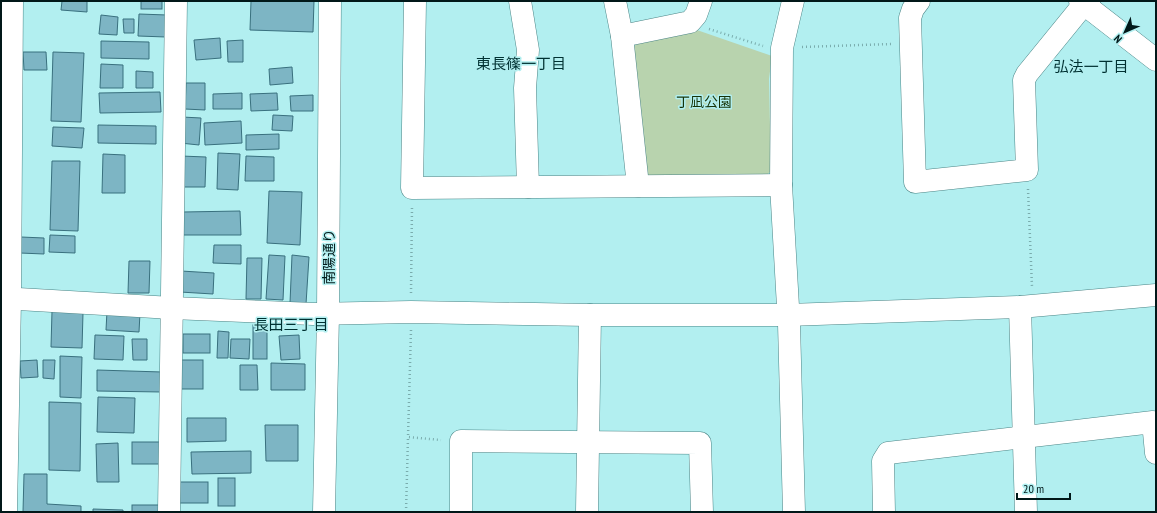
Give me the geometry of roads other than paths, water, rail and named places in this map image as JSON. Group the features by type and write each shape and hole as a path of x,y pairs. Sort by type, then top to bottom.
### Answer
{"street":[{"path":"6,512 6,298 12,1"},
{"path":"169,512 176,1"},
{"name":"南陽通り","path":"324,512 328,314 330,1"},
{"path":"415,1 412,188 781,185"},
{"path":"520,1 528,50 525,88 528,187"},
{"path":"615,1 622,36 638,186"},
{"path":"622,36 690,22 696,15 701,1"},
{"path":"793,1 782,48 781,185 788,314 794,512"},
{"path":"919,1 912,9 910,18 915,182 1027,170 1024,80 1027,74 1085,2 1156,60"},
{"path":"6,298 172,308 328,314 411,312 590,315 788,314 1026,306 1156,295"},
{"path":"1026,306 1024,438 1026,512"},
{"path":"587,512 590,315"},
{"path":"884,512 883,462 888,453 1153,422 1156,453"},
{"path":"460,512 461,441 700,443 702,512"}],"district":[{"name":"東長篠一丁目","path":"521,63"},
{"name":"弘法一丁目","path":"1091,66"},
{"name":"長田三丁目","path":"291,324"}],"park label":[{"name":"丁凪公園","path":"704,102"}]}
